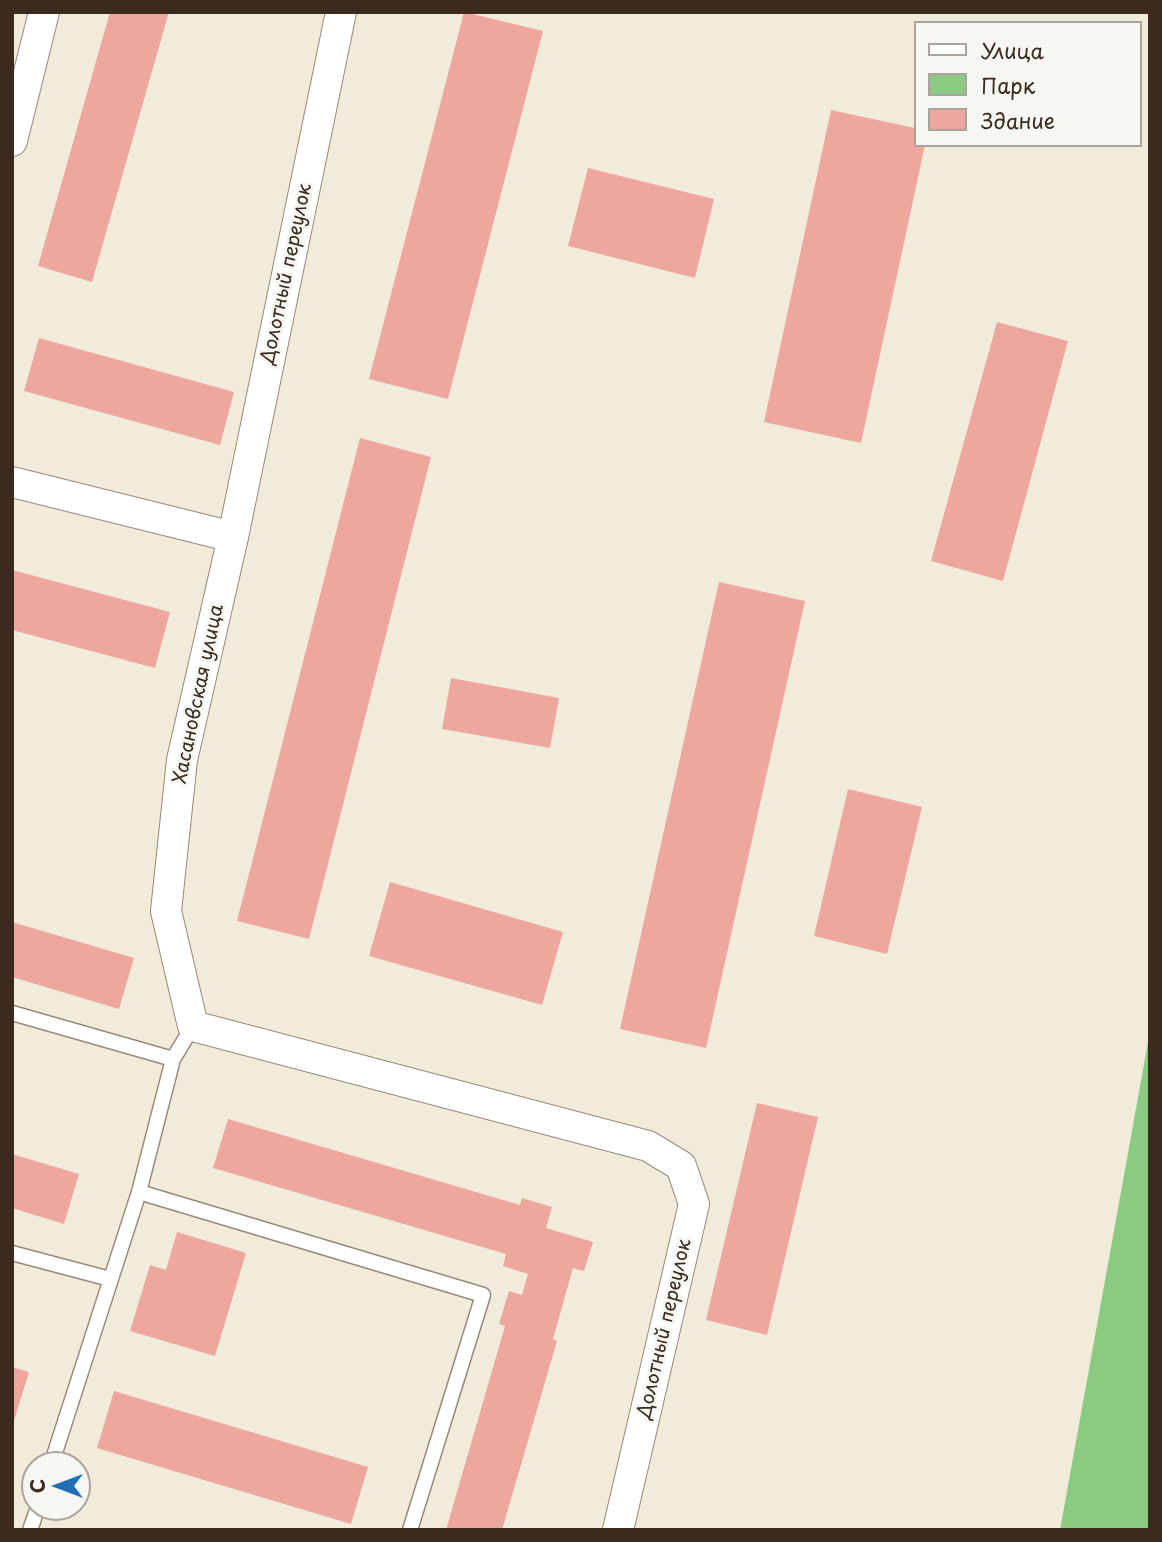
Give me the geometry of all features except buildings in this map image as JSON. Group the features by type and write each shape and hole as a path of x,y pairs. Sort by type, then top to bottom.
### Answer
{"street":[{"path":"12,141 44,12"},
{"name":"Долотный переулок","path":"233,537 341,12"},
{"path":"12,482 233,537"},
{"name":"Хасановская улица","path":"193,1026 166,911 183,760 233,537"},
{"name":"Долотный переулок","path":"193,1026 648,1146 681,1166 694,1204 618,1530"}],"lane":[{"path":"12,1013 173,1059"},
{"path":"55,1451 139,1192 173,1059 193,1026"},
{"path":"139,1192 483,1295 411,1530"},
{"path":"12,1253 110,1279"}],"green space":[{"path":"1150,1031 1150,1530 1060,1530"}]}
